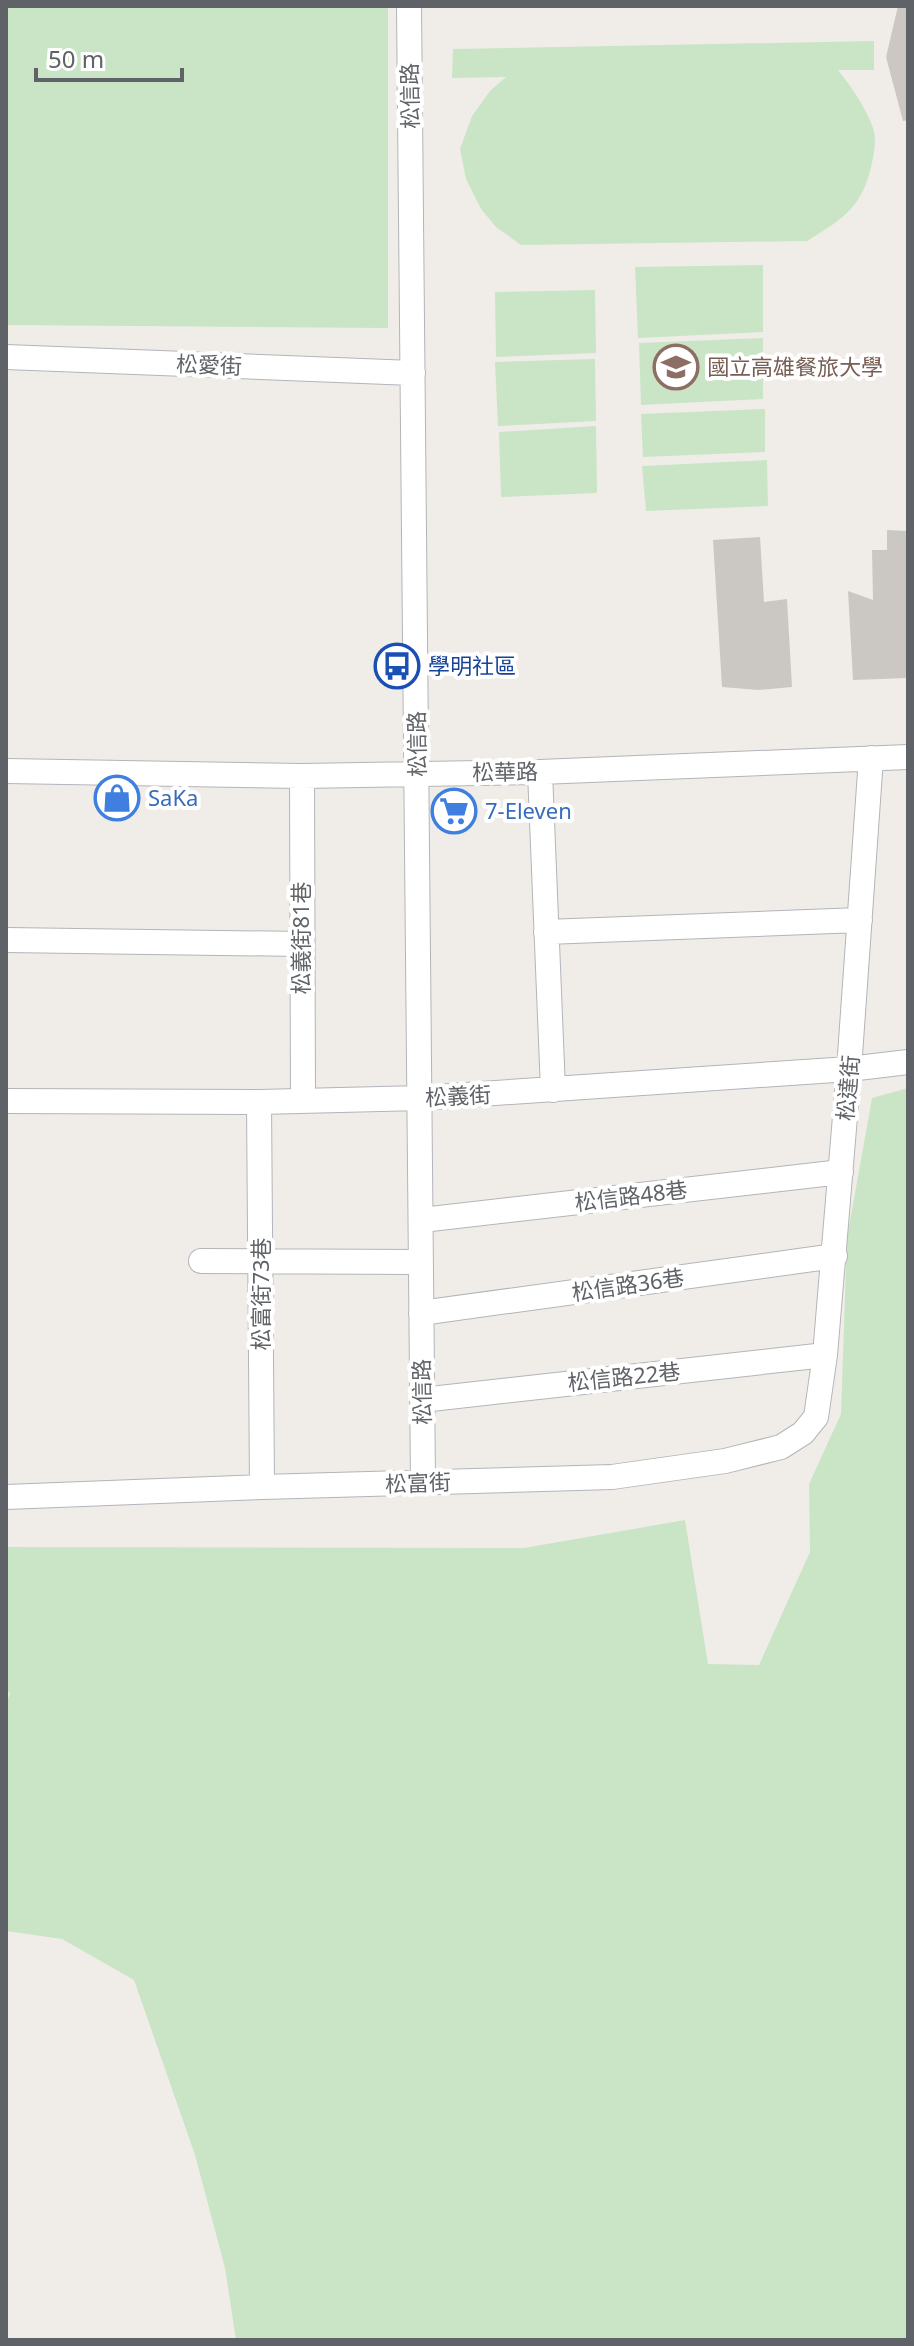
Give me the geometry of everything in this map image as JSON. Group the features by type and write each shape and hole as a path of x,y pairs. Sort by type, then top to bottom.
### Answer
{"street":[{"name":"松信路","path":"409,6 423,1483"},
{"name":"松愛街","path":"6,357 413,373"},
{"name":"松華路","path":"6,771 302,776 540,772 908,757"},
{"name":"松達街","path":"816,1417 835,1256 871,758"},
{"path":"540,772 553,1090"},
{"name":"松義街81巷","path":"302,776 303,1101"},
{"path":"546,932 860,920"},
{"path":"6,940 301,944"},
{"name":"松義街","path":"6,1101 259,1102 421,1098 849,1069 908,1062"},
{"name":"松富街73巷","path":"259,1102 262,1487"},
{"name":"松信路48巷","path":"422,1220 841,1172"},
{"name":"松信路36巷","path":"421,1313 835,1256"},
{"path":"201,1261 420,1262"},
{"name":"松信路22巷","path":"422,1400 825,1355"},
{"name":"松富街","path":"6,1497 612,1477 725,1461 781,1447 803,1433 816,1417"}],"green space":[{"path":"6,6 388,6 388,328 6,325"},
{"path":"874,41 874,70 838,70 858,98 873,128 875,147 869,174 858,199 843,217 807,241 521,245 496,227 481,209 466,179 460,149 472,116 490,91 506,77 452,78 453,49"},
{"path":"763,265 763,332 638,338 635,267"},
{"path":"595,290 596,353 496,357 495,292"},
{"path":"763,338 763,399 641,405 639,343"},
{"path":"595,359 596,421 498,426 495,362"},
{"path":"765,409 765,452 643,457 641,414"},
{"path":"596,426 597,493 501,497 499,432"},
{"path":"767,460 768,506 646,511 642,466"},
{"path":"908,1088 908,2340 236,2340 225,2268 195,2155 134,1980 62,1939 6,1931 6,1705 10,1693 6,1691 6,1547 524,1548 685,1520 708,1664 759,1665 810,1552 809,1484 841,1414 847,1238 872,1098"}],"building":[{"path":"898,6 908,6 908,120 903,121 886,57"},
{"path":"887,530 908,531 908,678 853,680 848,591 873,600 872,550 887,550"},
{"path":"760,537 764,602 787,599 792,687 758,690 722,687 713,540"}],"place":[{"name":"國立高雄餐旅大學","path":"676,367"},
{"name":"學明社區","path":"397,666"},
{"name":"SaKa","path":"117,798"},
{"name":"7-Eleven","path":"454,811"}]}
